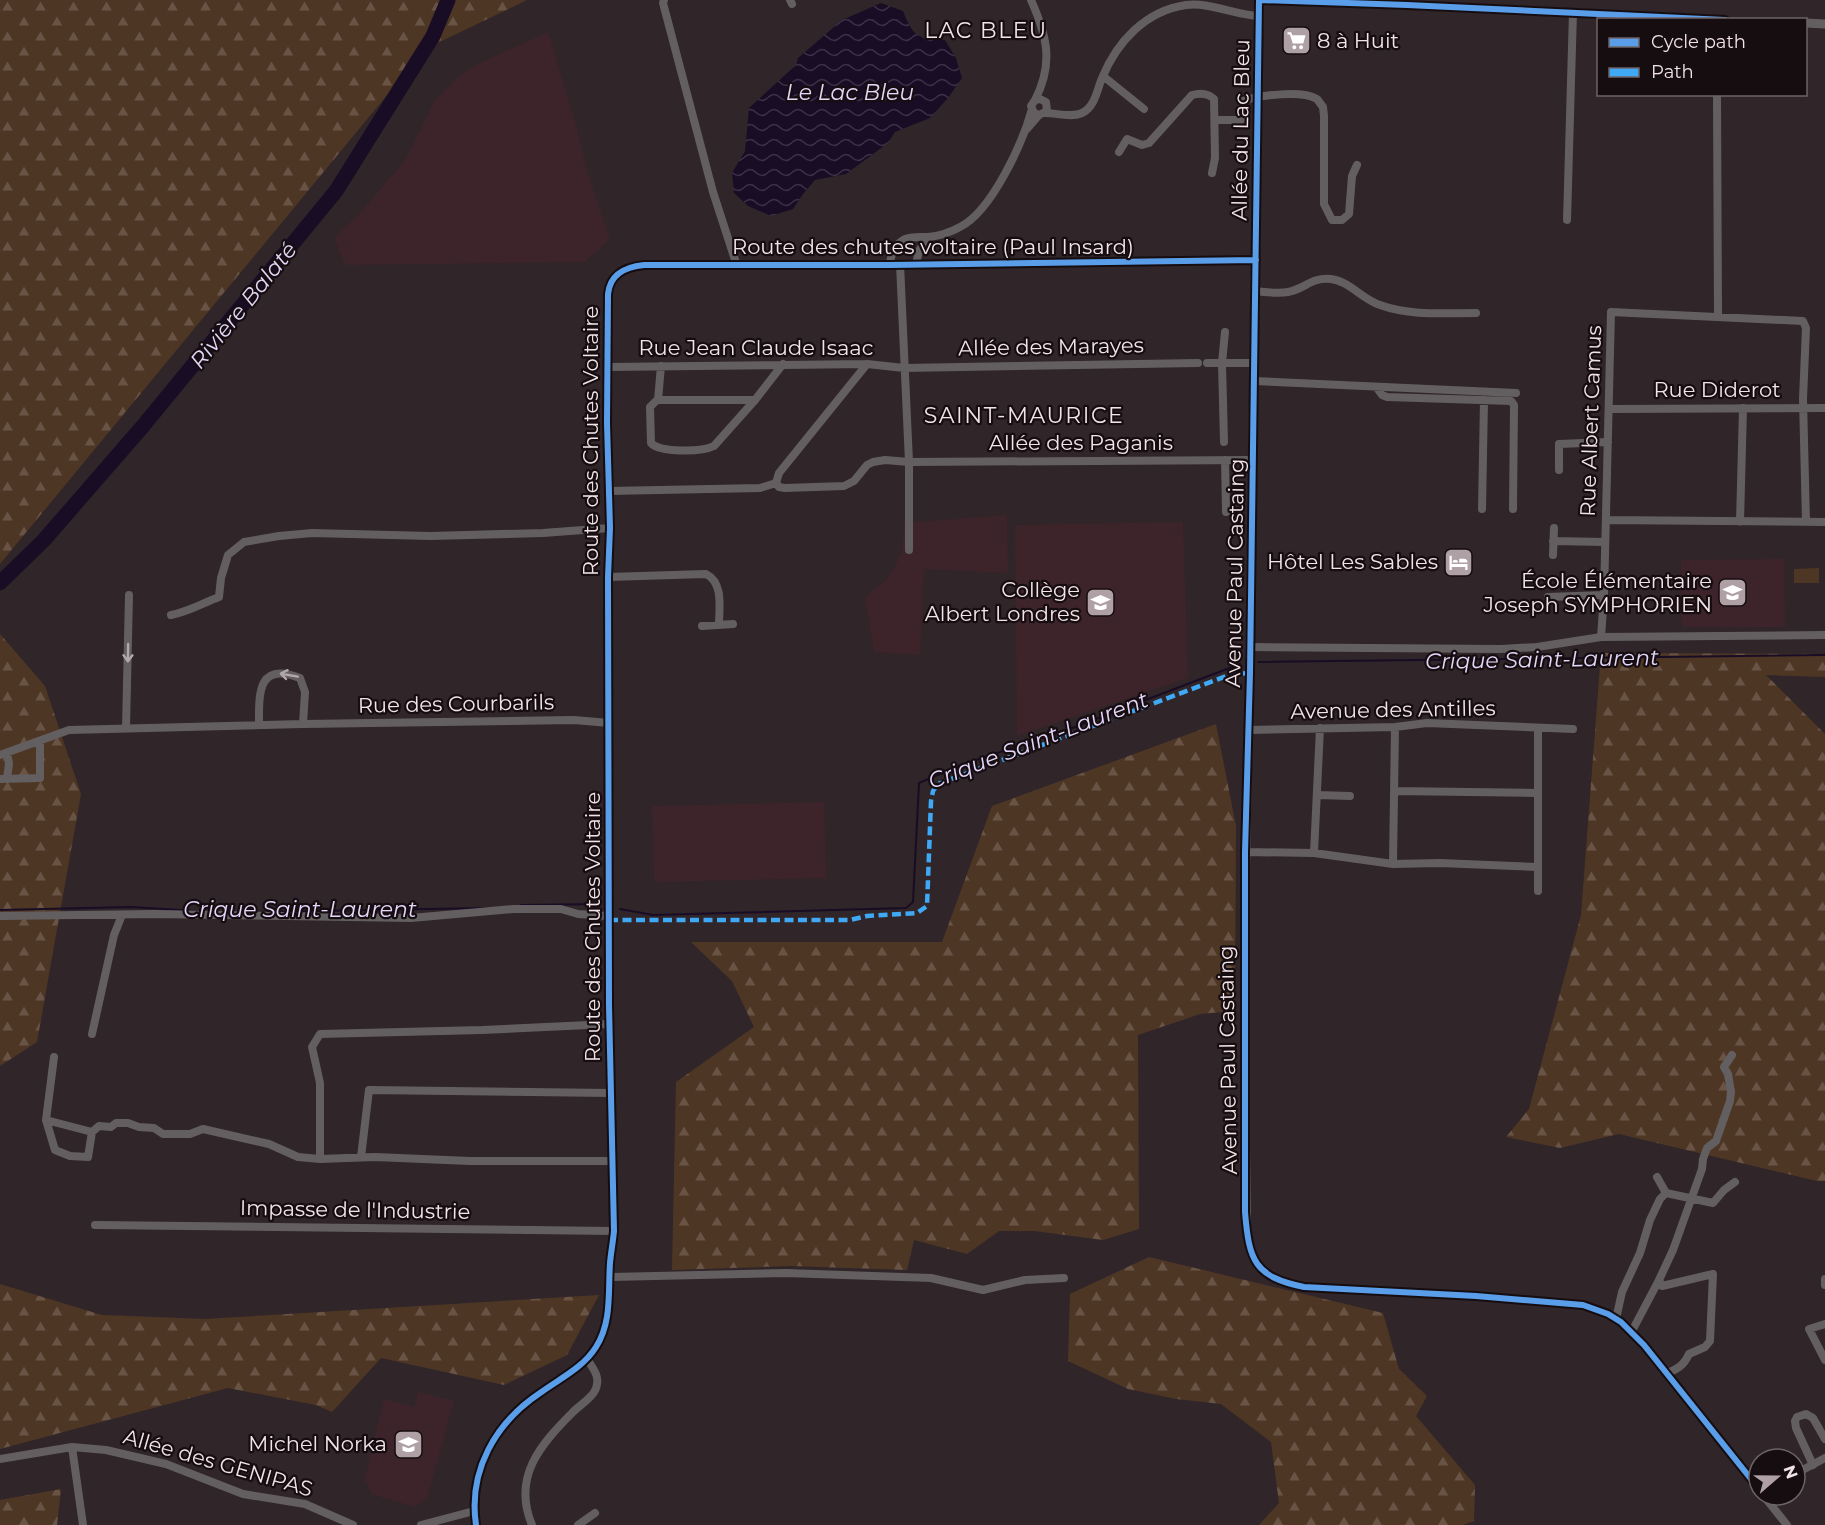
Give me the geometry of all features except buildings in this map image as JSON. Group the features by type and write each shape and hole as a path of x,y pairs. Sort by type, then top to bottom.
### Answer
{"street":[{"path":"890,264 893,251 900,242 911,237 928,237 961,227 974,218 992,196 1026,129 1032,104 1042,86 1047,47 1044,32 1030,0"},
{"path":"1259,0 1696,18"},
{"name":"Allée du Lac Bleu","path":"1256,260 1259,0"},
{"path":"664,1 713,192 737,266"},
{"path":"1032,109 1034,113 1042,114 1076,115 1086,111 1119,46 1139,25 1167,10 1188,5 1259,16"},
{"path":"1567,220 1573,12"},
{"path":"1807,23 1825,24"},
{"path":"1102,76 1144,109"},
{"path":"1026,129 1042,114 1047,103 1042,86"},
{"path":"1119,152 1127,139 1142,145 1149,143 1192,95 1199,93 1214,99 1212,173"},
{"path":"1215,120 1241,120 1243,101 1258,96 1309,95 1321,103 1324,116 1324,204 1332,220 1342,220 1349,214 1352,176 1357,165"},
{"path":"1717,96 1718,316 1803,321 1806,328 1804,408 1806,522"},
{"path":"1035,100 1042,99 1059,113"},
{"path":"916,264 919,251 928,237"},
{"name":"Route des chutes voltaire (Paul Insard)","path":"615,277 624,270 644,265 1256,260"},
{"name":"Avenue Paul Castaing","path":"1256,260 1245,852 1245,1212 1248,1243 1256,1264 1270,1277 1280,1282 1304,1287 1465,1295 1583,1305 1616,1319 1632,1330 1747,1475"},
{"path":"900,264 909,462 909,550"},
{"name":"Route des Chutes Voltaire","path":"476,1525 475,1487 480,1467 496,1434 526,1402 587,1359 600,1340 606,1324 614,1231 609,916 608,577 610,528 607,423 608,294 609,286 615,277"},
{"path":"1255,291 1286,293 1315,280 1330,279 1342,282 1374,303 1391,309 1409,312 1476,313"},
{"name":"Rue Albert Camus","path":"1601,637 1611,312 1718,316"},
{"path":"1224,442 1222,363 1225,332"},
{"name":"Allée des Marayes","path":"904,368 1255,363"},
{"path":"755,400 658,400 650,407 650,440 652,444 662,449 705,449 716,444 755,400 783,364"},
{"path":"776,483 779,473 867,364"},
{"name":"Rue Jean Claude Isaac","path":"608,367 867,364 904,368"},
{"path":"658,400 661,366"},
{"path":"1254,381 1515,393"},
{"path":"1377,388 1382,395 1387,397 1511,401 1514,405 1513,509"},
{"path":"1482,509 1484,400"},
{"path":"1740,522 1743,408"},
{"name":"Rue Diderot","path":"1609,409 1825,408"},
{"path":"1559,470 1559,444 1608,442"},
{"name":"Allée des Paganis","path":"609,491 760,488 776,483 785,488 844,486 854,481 867,465 885,460 909,462 1253,460"},
{"path":"1225,460 1226,512"},
{"path":"1606,520 1825,522"},
{"path":"171,615 184,613 192,607 219,597 224,562 236,547 244,542 312,533 430,536 543,533 610,528"},
{"path":"1553,555 1554,528"},
{"path":"1553,541 1605,542"},
{"path":"608,577 706,574 714,580 718,589 719,625"},
{"path":"126,728 129,595"},
{"path":"1548,597 1604,596"},
{"path":"702,626 733,624"},
{"path":"1250,652 1501,649 1537,647 1601,637 1825,636"},
{"path":"259,725 261,685 272,674 287,673 300,678 305,692 303,724"},
{"name":"Rue des Courbarils","path":"40,741 40,777 3,778 9,764 3,754 69,730 574,720 609,723"},
{"name":"Avenue des Antilles","path":"1249,730 1395,727 1427,723 1573,729"},
{"path":"1393,864 1395,727"},
{"path":"1314,853 1320,728"},
{"path":"1538,728 1538,891"},
{"path":"1394,792 1537,793"},
{"path":"1318,795 1350,796"},
{"path":"1245,852 1314,853 1393,864 1440,863 1537,867"},
{"path":"0,916 155,914 411,918 525,909 561,909 578,914 609,916"},
{"path":"92,1034 114,935 122,915"},
{"path":"320,1159 320,1083 312,1047 320,1034 610,1024"},
{"path":"1632,1330 1673,1250 1702,1169 1707,1148 1716,1141 1730,1101 1728,1074 1724,1067 1732,1055"},
{"path":"54,1057 46,1120 55,1150 70,1156 88,1157 92,1132 99,1126 111,1127 116,1122 154,1128 163,1134 190,1134 203,1129 269,1144 298,1157 320,1159 613,1161"},
{"path":"362,1158 369,1090 611,1094"},
{"path":"46,1120 92,1132"},
{"path":"1657,1177 1666,1193 1713,1203 1724,1190 1735,1182"},
{"path":"1616,1319 1623,1292 1640,1253 1650,1220 1660,1199 1666,1193"},
{"name":"Impasse de l'Industrie","path":"95,1225 614,1231"},
{"path":"610,1277 786,1273 931,1278 983,1290 1025,1280 1064,1278"},
{"path":"1659,1280 1662,1286 1713,1274 1710,1341 1705,1347 1689,1354 1685,1363 1678,1369 1667,1373"},
{"path":"1825,1279 1825,1285"},
{"path":"1825,1324 1809,1329 1825,1360"},
{"path":"532,1525 526,1512 524,1495 530,1465 572,1412 594,1394 597,1385 596,1373 587,1359"},
{"path":"1813,1465 1796,1428 1797,1417 1806,1413 1811,1416 1825,1439"},
{"path":"72,1447 83,1525"},
{"name":"Allée des GENIPAS","path":"0,1459 72,1447 106,1450 166,1464 243,1494 305,1504 353,1525"},
{"path":"1807,1468 1825,1459"},
{"path":"1773,1507 1787,1525"},
{"path":"421,1525 474,1511"},
{"path":"578,1525 595,1513"}],"shaded area":[{"path":"548,32 576,125 587,171 610,239 585,262 345,265 334,238 362,211 406,159 435,100 459,76 484,61"},
{"path":"1007,515 1008,573 924,569 920,655 874,652 865,597 889,577 902,552 904,523"},
{"name":"Collège Albert Londres","path":"1183,522 1188,678 1017,736 1015,525"},
{"name":"École Élémentaire Joseph SYMPHORIEN","path":"1784,559 1785,627 1682,627 1681,560"},
{"path":"824,802 826,878 654,882 652,806"},
{"name":"Michel Norka","path":"418,1392 454,1401 427,1498 415,1507 371,1494 367,1482 364,1481 384,1399 414,1407"}],"green space":[{"path":"0,0 527,0 425,49 0,564"},
{"path":"1819,568 1819,583 1794,583 1794,569"},
{"path":"0,634 45,686 81,794 37,1042 0,1066"},
{"path":"1601,653 1825,654 1825,677 1766,675 1825,734 1825,1181 1619,1134 1560,1148 1506,1137 1529,1109 1581,915"},
{"path":"1216,724 1236,826 1235,1011 1200,1014 1138,1035 1139,1229 1103,1240 1034,1231 999,1231 967,1254 914,1240 907,1270 791,1266 672,1270 676,1082 754,1027 732,981 691,942 942,942 992,806"},
{"path":"1149,1257 1383,1313 1399,1369 1427,1396 1416,1416 1475,1485 1474,1521 1463,1525 1259,1525 1279,1503 1271,1442 1221,1404 1176,1399 1128,1389 1068,1361 1070,1294"},
{"path":"0,1284 102,1315 206,1319 599,1295 567,1355 504,1385 381,1358 332,1412 316,1405 228,1388 0,1449"},
{"path":"61,1489 57,1525 0,1525 0,1500"}],"water":[{"name":"Le Lac Bleu","path":"881,3 903,11 913,31 922,37 945,40 956,58 962,78 930,118 895,132 888,143 846,174 815,180 793,209 771,216 748,206 734,193 732,173 745,151 749,108 796,65 798,58 842,20"}],"waterway":[{"name":"Rivière Balaté","path":"0,583 44,540 143,426 336,191 433,36 448,0"},
{"name":"Crique Saint-Laurent","path":"1258,662 1825,655"},
{"name":"Crique Saint-Laurent","path":"620,909 653,915 906,908 913,902 919,783 961,765 1075,727 1240,664"},
{"name":"Crique Saint-Laurent","path":"521,905 600,904"},
{"name":"Crique Saint-Laurent","path":"0,910 131,907 198,911"},
{"name":"Crique Saint-Laurent","path":"249,912 486,908"}],"marked path":[{"path":"609,920 850,920 867,916 917,913 927,906 931,801 933,791 938,784 1232,674 1250,673"}],"cycle path":[{"path":"1259,0 1250,673 1245,852 1245,1212 1252,1254 1264,1272 1287,1283 1304,1287 1476,1296 1583,1305 1608,1314 1621,1322 1644,1345 1747,1474"},
{"path":"1259,0 1683,18"},
{"path":"476,1525 476,1486 488,1450 498,1434 524,1405 578,1367 591,1354 601,1337 607,1317 614,1231 609,1005 608,577 610,528 607,423 608,294 612,281 625,270 644,265 890,265 1256,260"}],"place":[{"name":"8 à Huit","path":"1296,41"},
{"name":"Hôtel Les Sables","path":"1459,562"},
{"name":"École Élémentaire Joseph SYMPHORIEN","path":"1733,593"},
{"name":"Collège Albert Londres","path":"1101,602"},
{"name":"Michel Norka","path":"408,1444"}],"district":[{"name":"LAC BLEU","path":"986,30"},
{"name":"SAINT-MAURICE","path":"1024,415"}]}
